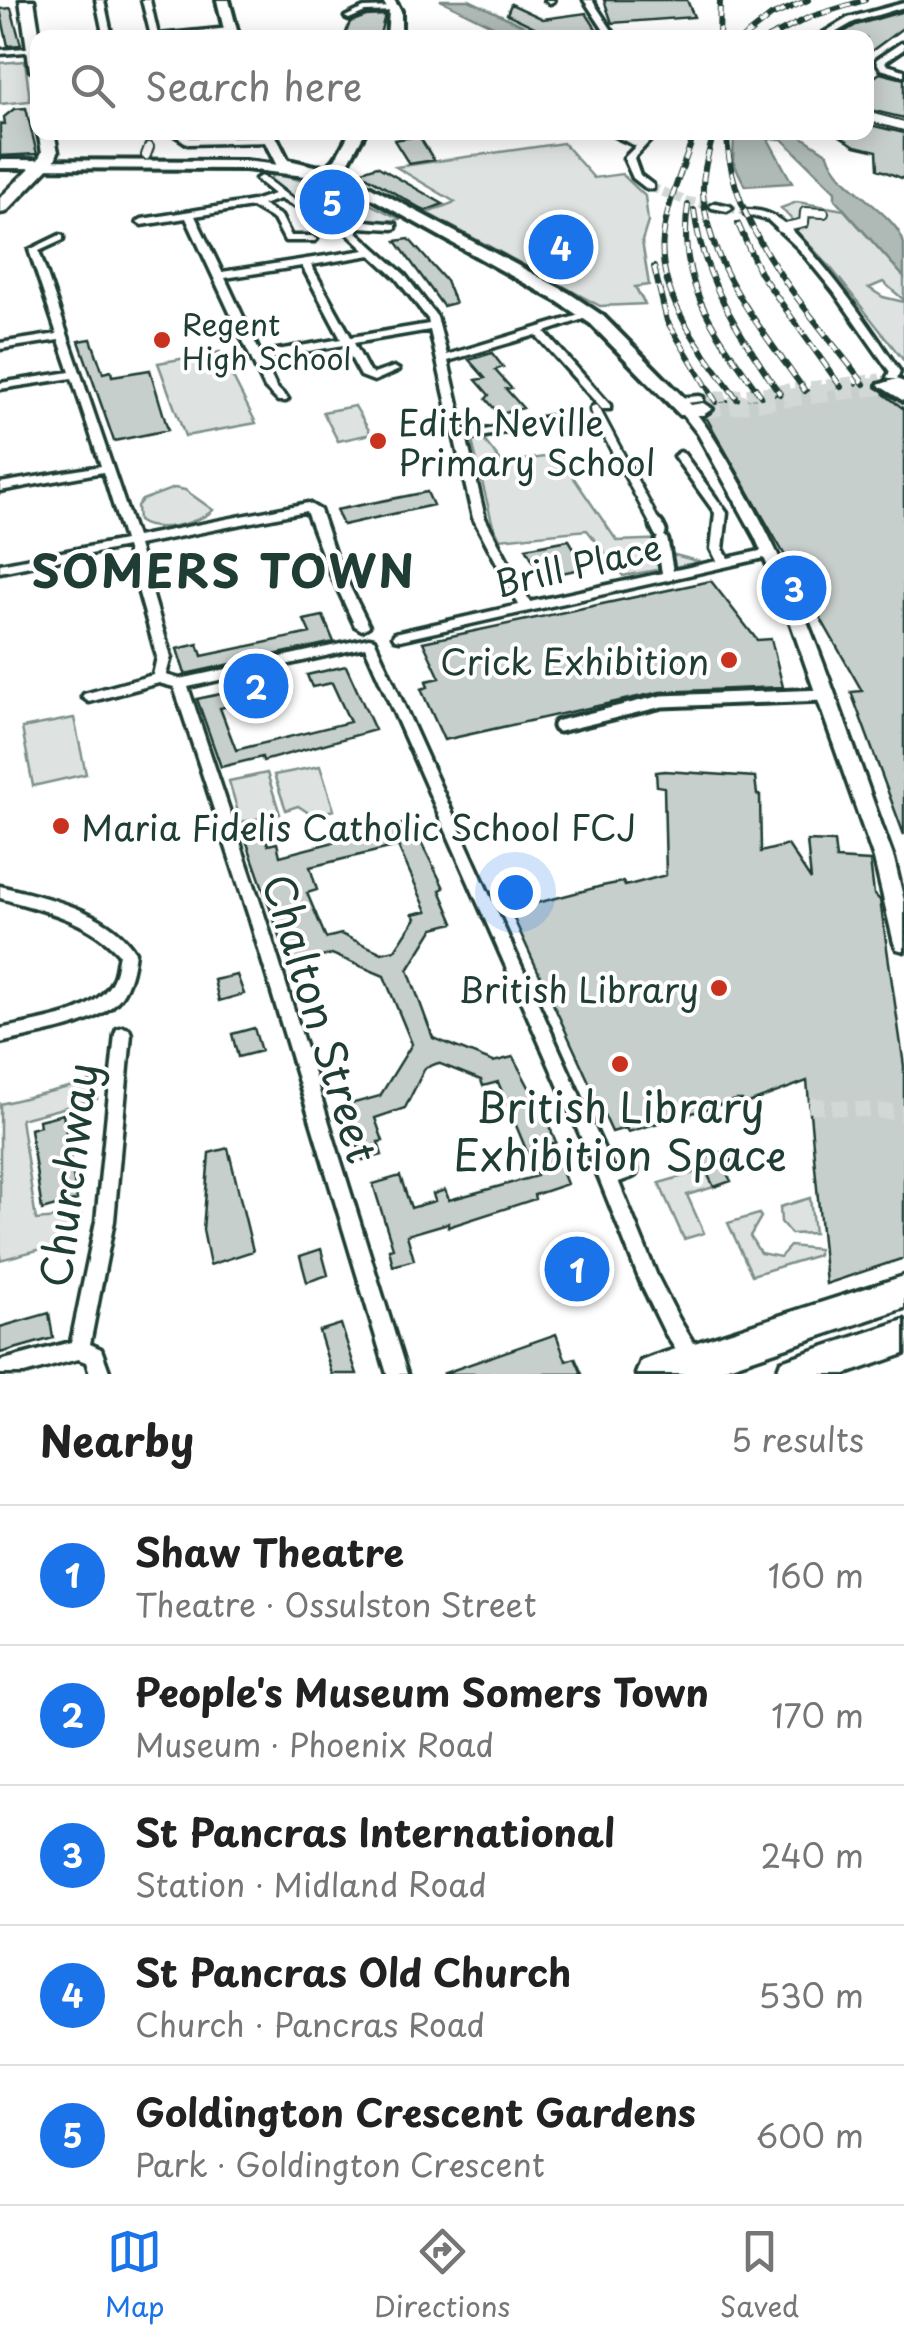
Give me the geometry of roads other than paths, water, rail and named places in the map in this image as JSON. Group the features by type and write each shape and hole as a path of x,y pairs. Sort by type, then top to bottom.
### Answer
{"highway":[{"path":"27,0 33,30"},
{"path":"0,208 46,162 50,152 48,140"},
{"path":"654,1374 689,1350 904,1292"},
{"path":"794,1374 904,1337"}],"main road":[{"path":"222,0 231,30"},
{"path":"391,4 393,30"},
{"path":"273,140 312,171 456,238 590,316 692,405"},
{"path":"0,164 246,165 312,171 349,140"},
{"path":"246,165 312,171"}],"street":[{"path":"100,0 106,30"},
{"path":"146,0 152,30"},
{"path":"588,0 608,30"},
{"path":"349,17 391,4"},
{"path":"833,30 851,20 904,6"},
{"path":"904,44 881,59 882,66 904,73"},
{"path":"0,52 30,50"},
{"path":"874,118 904,126"},
{"path":"629,140 639,144"},
{"path":"644,140 628,164 650,187"},
{"path":"261,179 279,196 305,210 354,224 393,226"},
{"path":"142,222 254,204 279,196"},
{"path":"254,204 278,218 288,239 312,239"},
{"path":"715,206 728,208"},
{"path":"748,212 768,216 782,228 884,353 895,372 894,384"},
{"path":"782,228 804,223 805,212 824,213"},
{"path":"190,215 271,388 282,399"},
{"path":"354,224 352,234 400,276 435,326 479,518 525,606"},
{"path":"60,238 34,250 131,543 164,657 159,678"},
{"path":"219,276 373,252"},
{"path":"305,262 365,374 374,378 394,370"},
{"path":"444,360 590,316"},
{"path":"257,357 435,326"},
{"path":"540,333 600,408 661,536 668,574"},
{"path":"0,346 63,336"},
{"path":"0,386 76,374"},
{"path":"692,405 770,553 800,622 884,859 904,943"},
{"path":"460,438 552,419"},
{"path":"680,456 720,514 717,549 724,562"},
{"path":"0,487 108,468"},
{"path":"0,568 304,506 312,509 331,561 608,1178 649,1280 689,1350"},
{"name":"Brill Place","path":"400,636 770,553"},
{"path":"90,697 159,678 180,684 365,634"},
{"name":"Chalton Street","path":"180,684 258,922 397,1374"},
{"path":"560,726 662,701 824,694"},
{"path":"0,892 94,926 118,940 127,952 122,984 110,1002 91,1012 0,1036"},
{"name":"Churchway","path":"79,1350 105,1222 123,1034"},
{"path":"608,1178 630,1170"},
{"path":"0,1371 79,1350 94,1356 100,1374"}],"tunnel":[{"path":"650,187 686,201 715,206"},
{"path":"727,208 748,212"},
{"path":"699,399 880,379"},
{"path":"703,409 887,385"},
{"path":"809,1105 904,1113"}],"railway":[{"path":"719,30 720,0"},
{"path":"753,30 771,16 808,0"},
{"path":"784,30 810,17 865,0"},
{"path":"692,140 668,211 663,261 667,282 685,324 737,399"},
{"path":"712,140 703,193 715,247 740,298 805,391"},
{"path":"728,140 741,202 756,235 775,267 864,384"},
{"path":"688,205 686,234 694,285 715,330 761,396"},
{"path":"694,210 715,284 738,329 780,394"},
{"path":"738,224 760,273 841,387"},
{"path":"654,267 667,321 716,402"}],"place":[{"name":"Goldington Crescent Gardens","path":"332,202"},
{"name":"St Pancras Old Church","path":"561,247"},
{"name":"Regent High School","path":"162,340"},
{"name":"Edith Neville Primary School","path":"378,441"},
{"name":"St Pancras International","path":"794,588"},
{"name":"Crick Exhibition","path":"729,660"},
{"name":"People's Museum Somers Town","path":"256,686"},
{"name":"Maria Fidelis Catholic School FCJ","path":"61,826"},
{"name":"British Library","path":"719,988"},
{"name":"British Library Exhibition Space","path":"620,1064"},
{"name":"Shaw Theatre","path":"577,1269"}],"district":[{"name":"SOMERS TOWN","path":"224,569"}]}
